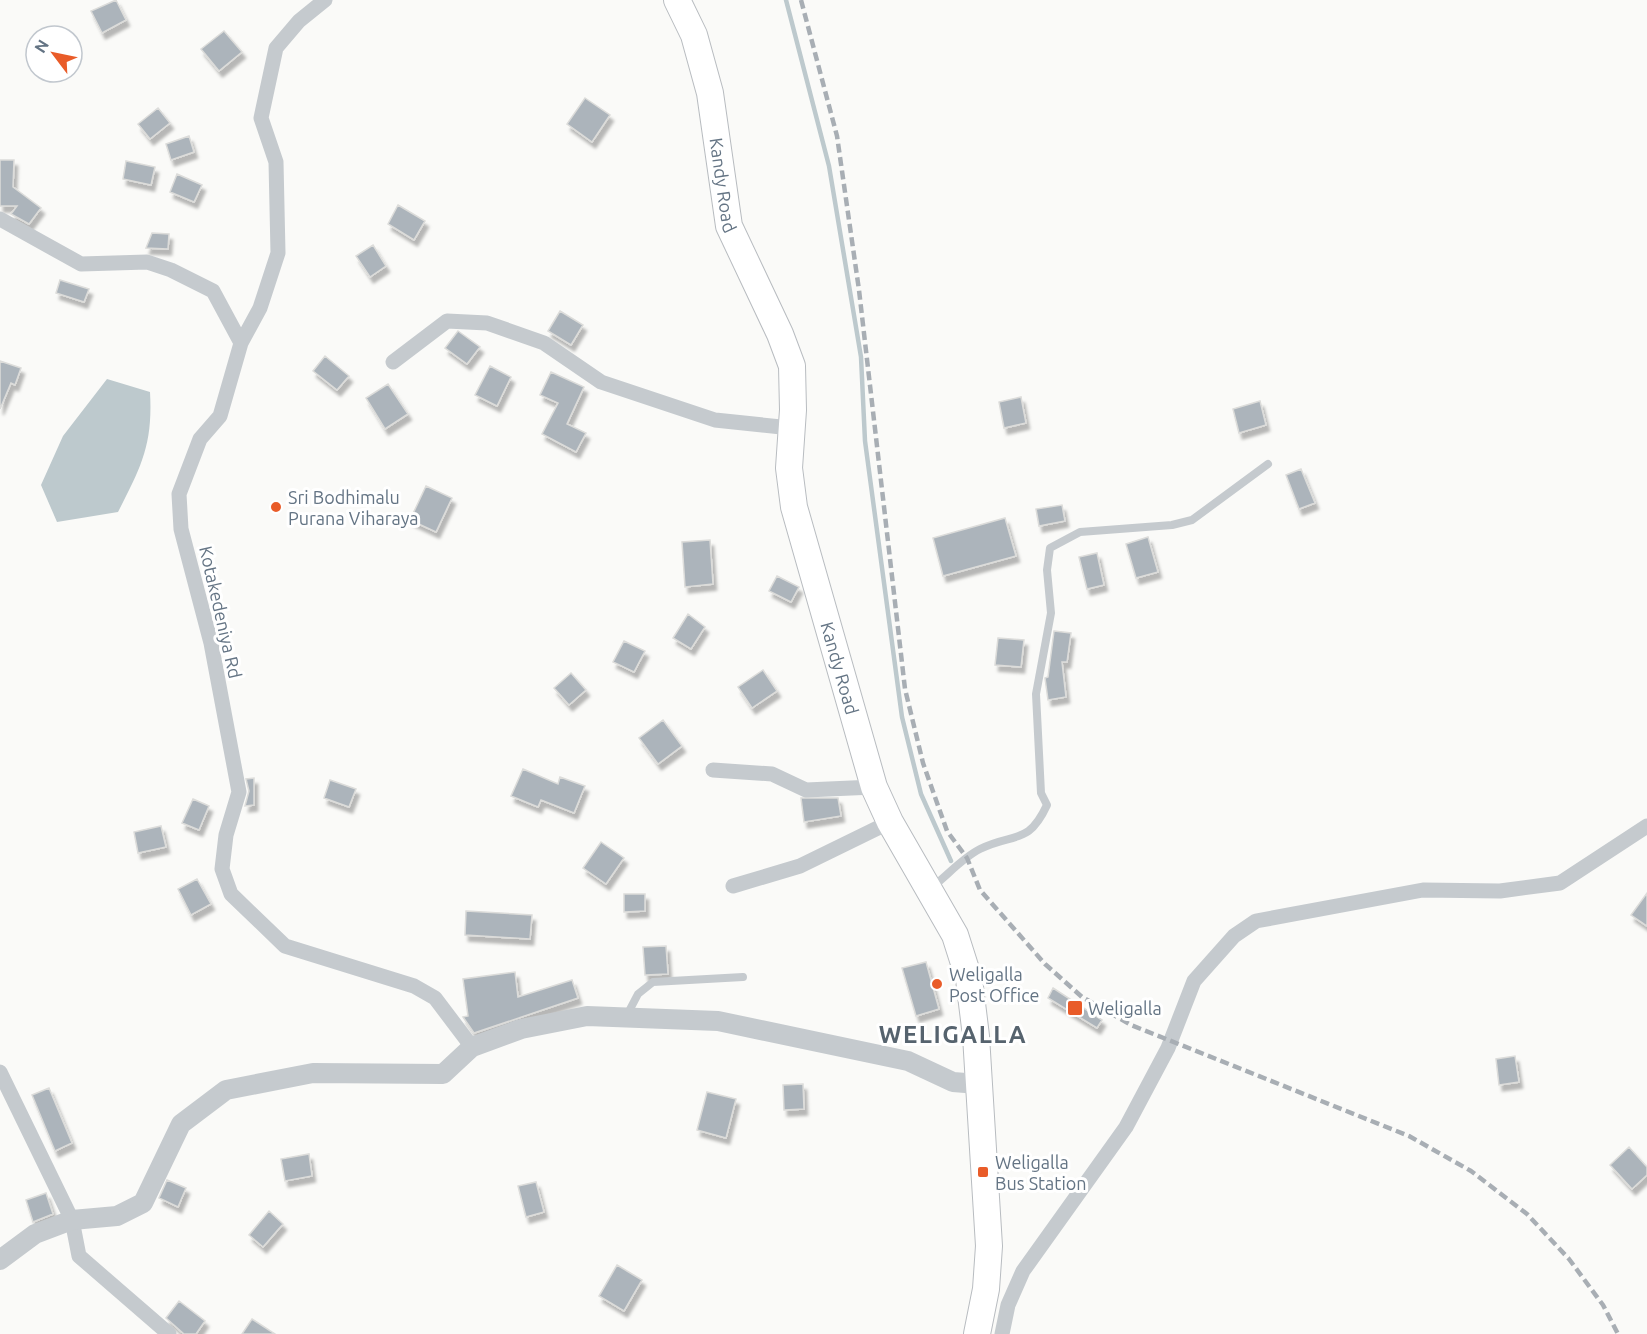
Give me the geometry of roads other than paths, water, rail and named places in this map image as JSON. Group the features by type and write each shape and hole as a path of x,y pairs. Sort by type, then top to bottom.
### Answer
{"highway":[{"name":"Kandy Road","path":"677,0 694,35 708,84 717,126 721,186 729,225 780,334 792,366 789,468 794,507 874,787 890,822 955,935 969,979 976,1036 989,1246 986,1289 977,1334"}],"street":[{"name":"Kotakedeniya Rd","path":"325,0 299,21 276,48 261,118 276,162 278,252 260,308 241,343 220,416 200,439 179,494 181,529 211,643 239,792 226,835 222,869 231,894 285,946 414,986 435,998 472,1047"},
{"path":"0,219 81,264 147,262 171,270 213,291 241,343"},
{"path":"393,362 447,321 487,323 544,343 601,382 715,420 791,428"},
{"path":"713,770 772,774 806,790 874,787"},
{"path":"733,886 800,866 890,822"},
{"path":"1002,1334 1008,1305 1023,1271 1126,1127 1168,1048 1194,981 1234,936 1256,921 1424,890 1500,891 1560,883 1647,826"},
{"path":"0,1260 35,1234 72,1220 117,1216 143,1203 181,1124 226,1090 313,1073 443,1074 472,1047 521,1029 587,1016 718,1021 908,1060 953,1082 978,1084"},
{"path":"0,1072 72,1220 79,1256 169,1334"}],"lane":[{"path":"930,889 979,850 1030,833 1040,821 1047,805 1041,793 1036,694 1050,613 1047,570 1050,548 1080,532 1172,525 1192,520 1268,464"},
{"path":"625,1019 638,994 653,982 743,977"}],"waterway":[{"path":"786,0 829,166 861,357 865,441 902,717 921,794 951,861"}],"railway":[{"path":"801,0 837,136 859,290 905,689 923,763 947,831 967,858 980,890 1045,964 1082,997 1131,1025 1409,1136 1471,1171 1527,1214 1569,1259 1603,1305 1618,1334"}],"place":[{"name":"Sri Bodhimalu Purana Viharaya","path":"276,507"},
{"name":"Weligalla Post Office","path":"937,984"},
{"name":"Weligalla","path":"1075,1008"},
{"name":"Weligalla Bus Station","path":"983,1172"}],"district":[{"name":"WELIGALLA","path":"953,1034"}]}
